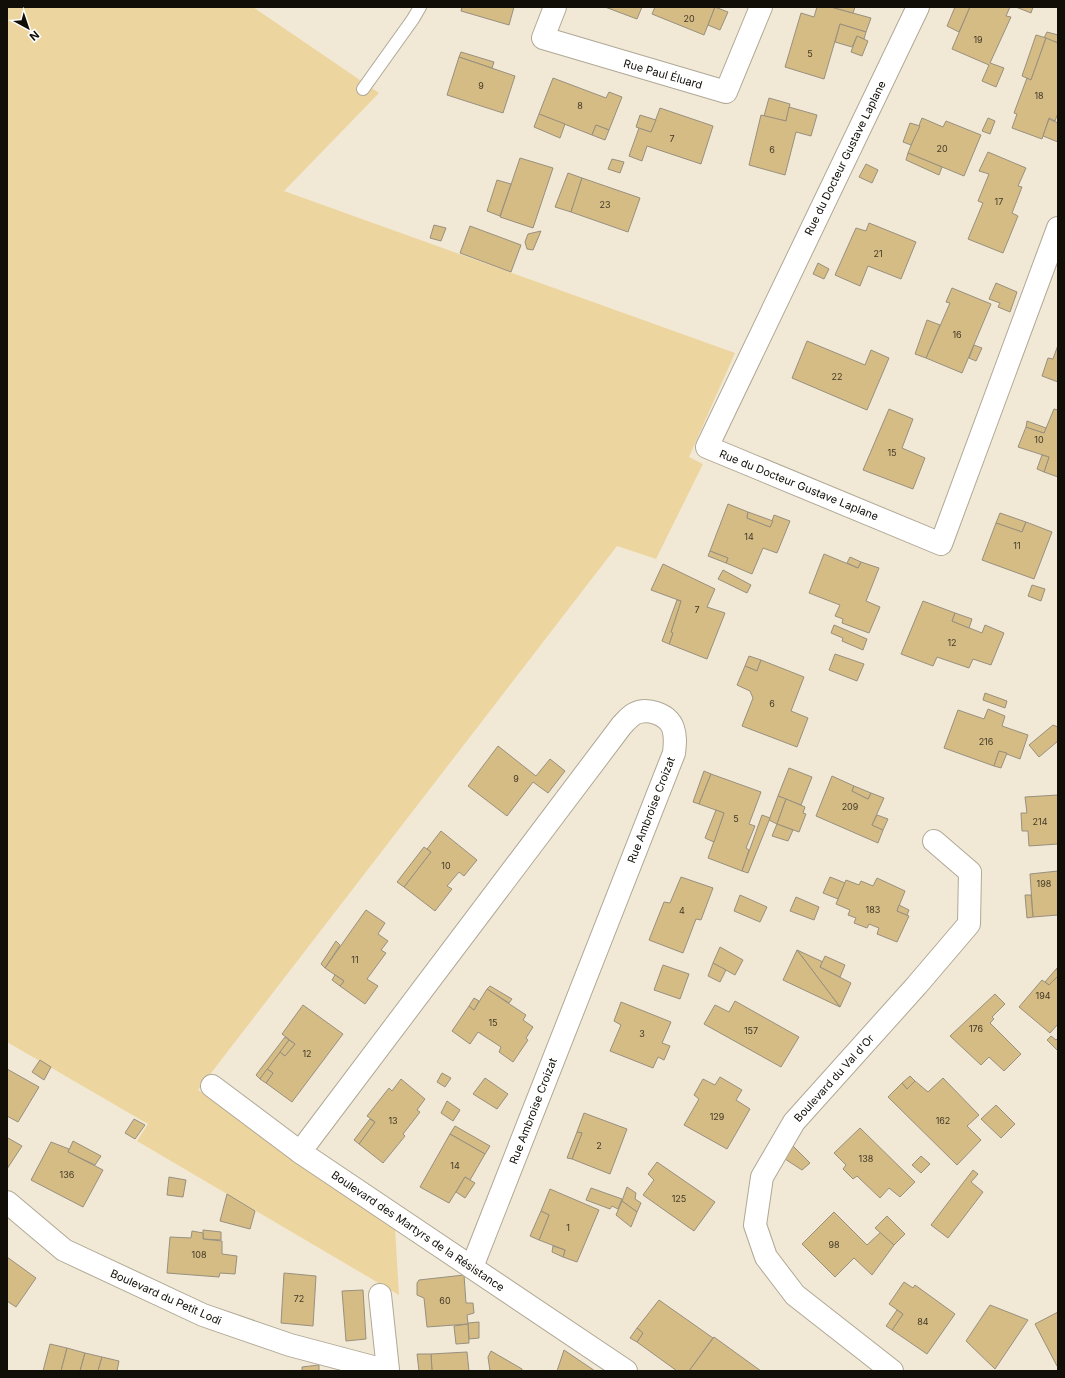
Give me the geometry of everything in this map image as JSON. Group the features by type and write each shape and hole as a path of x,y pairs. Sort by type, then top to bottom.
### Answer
{"street":[{"name":"Rue Paul Éluard","path":"555,7 543,38 726,92 761,7"},
{"name":"Rue du Docteur Gustave Laplane","path":"918,7 707,447 941,544 1058,228"},
{"name":"Rue Ambroise Croizat","path":"300,1152 622,725 633,714 644,710 654,712 664,717 672,727 676,740 674,753 472,1267"},
{"name":"Boulevard du Val d'Or","path":"892,1371 795,1295 766,1257 755,1225 762,1177 794,1122 917,985 969,924 970,872 934,841"},
{"name":"Boulevard des Martyrs de la Résistance","path":"212,1086 300,1152 626,1371"},
{"name":"Boulevard du Petit Lodi","path":"7,1202 64,1250 203,1315 290,1345 388,1370"},
{"path":"380,1296 388,1370"}],"lane":[{"path":"363,89 420,7"}],"shaded area":[{"path":"7,7 253,7 379,93 284,191 735,353 689,457 703,464 656,559 617,546 198,1090 395,1228 399,1295 137,1141 148,1124 7,1042"}],"building":[{"path":"462,7 514,7 509,25 461,11"},
{"path":"605,7 642,7 637,19"},
{"path":"655,7 715,7 704,35 652,14"},
{"path":"715,7 728,12 720,30 708,25"},
{"path":"817,7 831,7 871,18 866,32 840,24 824,79 785,67 801,13 814,17"},
{"path":"831,7 855,7 853,13"},
{"path":"955,7 970,7 959,32 947,26"},
{"path":"970,7 1010,7 1006,16 1011,17 990,63 1004,68 996,87 982,81 989,65 952,49"},
{"path":"1016,7 1033,7 1031,13"},
{"path":"840,24 866,32 864,39 857,36 852,47 835,42"},
{"path":"1047,32 1058,35 1058,43 1044,38"},
{"path":"1036,35 1046,38 1031,80 1022,76"},
{"path":"857,36 868,41 862,56 851,52"},
{"path":"1046,38 1058,43 1058,113 1055,121 1049,118 1042,139 1012,128 1017,114 1014,113 1027,78 1031,80"},
{"path":"461,52 494,62 492,68 459,57"},
{"path":"459,57 515,76 503,113 447,95"},
{"path":"553,78 606,98 609,92 622,97 609,130 596,125 592,135 539,114"},
{"path":"769,98 790,104 786,121 764,116"},
{"path":"789,107 817,115 811,136 796,132 785,175 749,165 761,115 786,121"},
{"path":"660,108 713,126 701,164 647,146 642,161 629,156 639,128 651,132"},
{"path":"539,114 565,124 560,138 534,127"},
{"path":"640,115 656,120 651,132 636,127"},
{"path":"922,118 943,127 946,121 981,135 964,176 908,153"},
{"path":"988,118 995,121 990,134 982,131"},
{"path":"1049,119 1058,123 1058,142 1043,136"},
{"path":"910,123 920,126 911,145 903,142"},
{"path":"596,125 609,130 605,140 592,135"},
{"path":"988,152 1026,168 1018,186 1022,187 1012,213 1018,216 1003,253 968,239 983,203 978,201 989,174 979,171"},
{"path":"908,153 942,167 939,175 906,160"},
{"path":"520,158 553,168 533,228 500,217"},
{"path":"612,159 624,162 620,173 608,169"},
{"path":"866,164 878,170 872,183 859,177"},
{"path":"568,173 582,178 571,212 555,207"},
{"path":"582,178 640,198 628,232 571,212"},
{"path":"497,180 511,184 500,216 487,211"},
{"path":"869,223 916,242 901,279 868,266 860,286 835,275 856,228 866,231"},
{"path":"434,225 446,228 441,241 430,238"},
{"path":"470,226 521,245 511,272 460,253"},
{"path":"541,231 533,250 527,249 525,242 528,234"},
{"path":"818,263 829,269 824,279 813,274"},
{"path":"996,283 1017,292 1010,312 998,307 1000,303 989,299"},
{"path":"952,288 991,304 962,373 926,358 950,303 946,302"},
{"path":"927,320 940,325 926,358 915,354"},
{"path":"807,341 865,365 871,350 889,358 867,410 792,378"},
{"path":"974,345 982,348 976,361 969,358"},
{"path":"1058,345 1058,382 1042,376 1048,358 1053,359"},
{"path":"889,409 913,419 902,448 925,458 913,489 863,470"},
{"path":"1054,409 1058,410 1058,477 1044,472 1049,457 1018,447 1026,427 1044,433"},
{"path":"1027,421 1046,428 1044,433 1026,427"},
{"path":"1042,455 1049,457 1044,472 1037,469"},
{"path":"728,504 748,512 747,518 770,527 774,515 790,521 777,553 763,548 752,574 726,563 728,558 710,551"},
{"path":"748,512 773,521 770,527 747,518"},
{"path":"1000,513 1026,522 1022,532 996,523"},
{"path":"1026,522 1052,532 1034,579 982,560 996,523 1022,532"},
{"path":"710,551 728,558 726,563 708,556"},
{"path":"824,554 858,568 861,562 879,568 866,601 880,607 869,633 842,623 843,619 835,616 840,605 809,593"},
{"path":"850,557 861,562 858,568 847,563"},
{"path":"663,564 715,589 707,607 725,613 707,659 669,644 673,633 671,632 681,601 651,590"},
{"path":"723,570 751,585 747,593 718,579"},
{"path":"1032,585 1045,589 1041,601 1028,596"},
{"path":"677,600 681,601 671,632 673,633 669,644 662,641"},
{"path":"923,601 955,613 952,621 982,633 985,625 1004,633 991,665 973,659 969,668 937,657 933,666 901,654"},
{"path":"955,613 972,619 969,628 952,621"},
{"path":"834,625 867,639 863,650 842,641 843,638 831,633"},
{"path":"835,654 864,664 857,681 829,670"},
{"path":"749,656 761,660 757,671 745,666"},
{"path":"761,660 804,677 791,711 808,718 797,747 742,726 753,698 750,691 737,685 745,666 757,671"},
{"path":"985,693 1007,701 1005,708 983,700"},
{"path":"988,709 1005,716 1002,726 1028,735 1020,759 999,751 994,766 944,748 958,710 984,719"},
{"path":"1053,725 1058,727 1058,741 1039,757 1029,745"},
{"path":"498,746 536,776 550,759 565,771 548,793 533,782 507,816 468,786"},
{"path":"999,751 1007,753 1001,768 994,766"},
{"path":"789,768 812,777 801,805 778,796"},
{"path":"704,771 711,774 699,804 693,802"},
{"path":"711,774 761,792 749,824 755,826 746,848 749,850 742,871 708,858 724,813 699,804"},
{"path":"832,776 854,786 852,791 868,799 871,793 884,798 872,825 883,830 878,843 816,816"},
{"path":"854,786 871,793 868,799 852,791"},
{"path":"1058,795 1058,844 1029,846 1028,831 1022,831 1021,813 1027,813 1025,797"},
{"path":"778,796 786,799 777,824 769,820"},
{"path":"786,799 805,807 803,813 806,814 799,832 777,824"},
{"path":"716,810 724,813 714,842 705,838"},
{"path":"762,815 770,818 748,873 742,871"},
{"path":"877,815 888,819 883,830 872,825"},
{"path":"777,824 793,830 788,841 772,836"},
{"path":"441,831 477,860 464,876 459,872 447,886 452,889 435,911 404,887 431,852 427,849"},
{"path":"424,847 431,852 404,887 397,882"},
{"path":"1058,871 1058,915 1033,917 1030,874"},
{"path":"681,877 713,888 701,920 696,919 683,953 649,940 664,902 670,903"},
{"path":"830,877 845,883 838,899 823,893"},
{"path":"877,878 905,891 897,911 909,916 897,942 877,934 879,928 869,924 867,928 854,923 856,918 848,915 850,910 836,904 846,880 859,885 861,881 873,886"},
{"path":"740,895 767,907 760,922 734,911"},
{"path":"1025,895 1031,895 1033,917 1027,918"},
{"path":"796,897 819,907 814,920 790,911"},
{"path":"899,905 909,910 907,915 897,911"},
{"path":"366,910 385,923 378,934 388,941 381,950 386,953 367,979 378,986 365,1004 340,986 344,981 325,968"},
{"path":"336,941 340,945 325,968 321,964"},
{"path":"720,947 743,960 735,975 713,963"},
{"path":"797,950 823,962 820,967 851,983 840,1007"},
{"path":"797,950 840,1007 783,980"},
{"path":"825,956 845,965 840,977 820,967"},
{"path":"713,963 726,970 720,982 708,976"},
{"path":"663,965 689,974 680,999 654,990"},
{"path":"1057,968 1058,976 1049,985 1045,982"},
{"path":"335,975 344,981 340,986 332,980"},
{"path":"1058,976 1058,1024 1050,1033 1019,1007 1042,980 1049,985"},
{"path":"490,986 512,999 509,1003 487,989"},
{"path":"487,989 526,1015 523,1020 533,1027 526,1038 528,1040 513,1062 499,1052 501,1047 478,1032 470,1044 452,1031 469,1006 474,1010"},
{"path":"995,994 1005,1004 992,1017 994,1019 990,1023 1021,1054 1004,1071 989,1057 981,1065 950,1036"},
{"path":"474,998 479,1001 474,1010 469,1006"},
{"path":"735,1001 799,1037 781,1067 704,1024 715,1005 729,1012"},
{"path":"621,1002 671,1022 662,1043 670,1046 664,1060 658,1057 653,1068 610,1051 621,1025 614,1021"},
{"path":"303,1005 343,1034 292,1102 266,1083 273,1073 267,1069 280,1052 285,1056 295,1044 282,1034"},
{"path":"1051,1036 1056,1040 1058,1038 1058,1051 1047,1040"},
{"path":"285,1037 289,1040 260,1079 256,1075"},
{"path":"289,1040 295,1044 285,1056 280,1052"},
{"path":"40,1060 51,1067 44,1080 32,1072"},
{"path":"7,1069 39,1087 18,1122 7,1116"},
{"path":"267,1069 273,1073 266,1083 260,1079"},
{"path":"442,1073 451,1078 445,1087 437,1082"},
{"path":"910,1076 915,1081 907,1089 902,1083"},
{"path":"720,1077 742,1090 736,1100 750,1109 727,1149 684,1125 699,1099 694,1095 703,1079 715,1085"},
{"path":"485,1078 508,1094 497,1109 473,1094"},
{"path":"943,1078 979,1115 967,1126 981,1140 957,1165 888,1097 902,1083 907,1089 915,1081 928,1092"},
{"path":"401,1079 425,1099 417,1110 420,1112 403,1134 405,1136 383,1163 359,1144 375,1122 367,1116 389,1088 392,1091"},
{"path":"447,1101 460,1110 453,1121 441,1113"},
{"path":"996,1105 1015,1124 1001,1138 981,1119"},
{"path":"584,1113 627,1129 610,1174 572,1159 582,1133 577,1132"},
{"path":"134,1119 145,1125 135,1139 125,1133"},
{"path":"370,1119 375,1122 359,1144 354,1140"},
{"path":"455,1126 490,1146 485,1154 450,1134"},
{"path":"860,1128 915,1182 900,1197 889,1188 880,1198 857,1176 853,1179 843,1169 846,1165 834,1153"},
{"path":"577,1132 582,1133 572,1159 567,1158"},
{"path":"450,1134 485,1154 470,1180 465,1177 449,1203 420,1187"},
{"path":"8,1138 22,1146 7,1169 7,1141"},
{"path":"73,1141 101,1156 95,1165 68,1152"},
{"path":"51,1142 69,1149 68,1152 103,1170 83,1207 31,1180"},
{"path":"793,1146 810,1163 802,1170 785,1159"},
{"path":"921,1156 930,1164 921,1173 912,1165"},
{"path":"657,1162 715,1202 694,1231 643,1195 654,1180 648,1174"},
{"path":"973,1170 978,1174 971,1182 983,1192 948,1238 931,1225"},
{"path":"169,1177 186,1180 183,1197 167,1195"},
{"path":"465,1177 475,1183 465,1198 456,1192"},
{"path":"627,1187 636,1193 635,1199 641,1203 637,1212 622,1201"},
{"path":"591,1188 622,1199 618,1209 612,1206 610,1209 586,1200"},
{"path":"550,1189 599,1210 577,1262 563,1257 565,1250 539,1240 549,1215 541,1211"},
{"path":"227,1194 255,1211 250,1229 220,1221"},
{"path":"622,1201 637,1212 631,1227 616,1215"},
{"path":"541,1211 549,1215 539,1240 530,1236"},
{"path":"834,1212 867,1245 881,1232 894,1245 872,1275 854,1258 835,1277 802,1244"},
{"path":"887,1216 905,1234 894,1245 875,1228"},
{"path":"203,1230 221,1232 221,1240 203,1239"},
{"path":"192,1231 203,1233 203,1239 222,1241 222,1254 237,1256 235,1274 220,1273 219,1277 167,1273 170,1237 191,1238"},
{"path":"553,1246 565,1250 563,1257 552,1252"},
{"path":"7,1257 36,1278 16,1307 7,1301"},
{"path":"284,1273 316,1276 313,1326 281,1323"},
{"path":"464,1275 466,1303 473,1303 474,1313 467,1315 468,1324 427,1327 424,1298 417,1295 417,1283 419,1280"},
{"path":"904,1282 913,1288 915,1285 955,1314 927,1354 892,1330 903,1314 889,1304"},
{"path":"363,1290 366,1339 346,1341 342,1291"},
{"path":"659,1300 713,1338 689,1371 677,1371 637,1342 643,1333 637,1328"},
{"path":"990,1305 1028,1320 995,1369 966,1341"},
{"path":"897,1310 903,1314 892,1330 886,1326"},
{"path":"1058,1312 1058,1366 1057,1366 1035,1324"},
{"path":"479,1322 479,1338 469,1339 468,1323"},
{"path":"468,1324 469,1343 456,1344 454,1326"},
{"path":"637,1328 643,1333 637,1342 630,1338"},
{"path":"714,1337 761,1371 689,1371"},
{"path":"50,1344 67,1348 61,1371 43,1371"},
{"path":"67,1348 85,1353 80,1371 61,1371"},
{"path":"564,1350 595,1371 557,1371"},
{"path":"491,1351 522,1369 522,1371 490,1371 488,1357"},
{"path":"467,1352 469,1371 432,1371 431,1354"},
{"path":"85,1353 102,1357 98,1371 80,1371"},
{"path":"417,1354 431,1354 432,1371 419,1371"},
{"path":"102,1357 119,1361 117,1371 98,1371"},
{"path":"319,1365 319,1371 302,1371 302,1367"}]}
